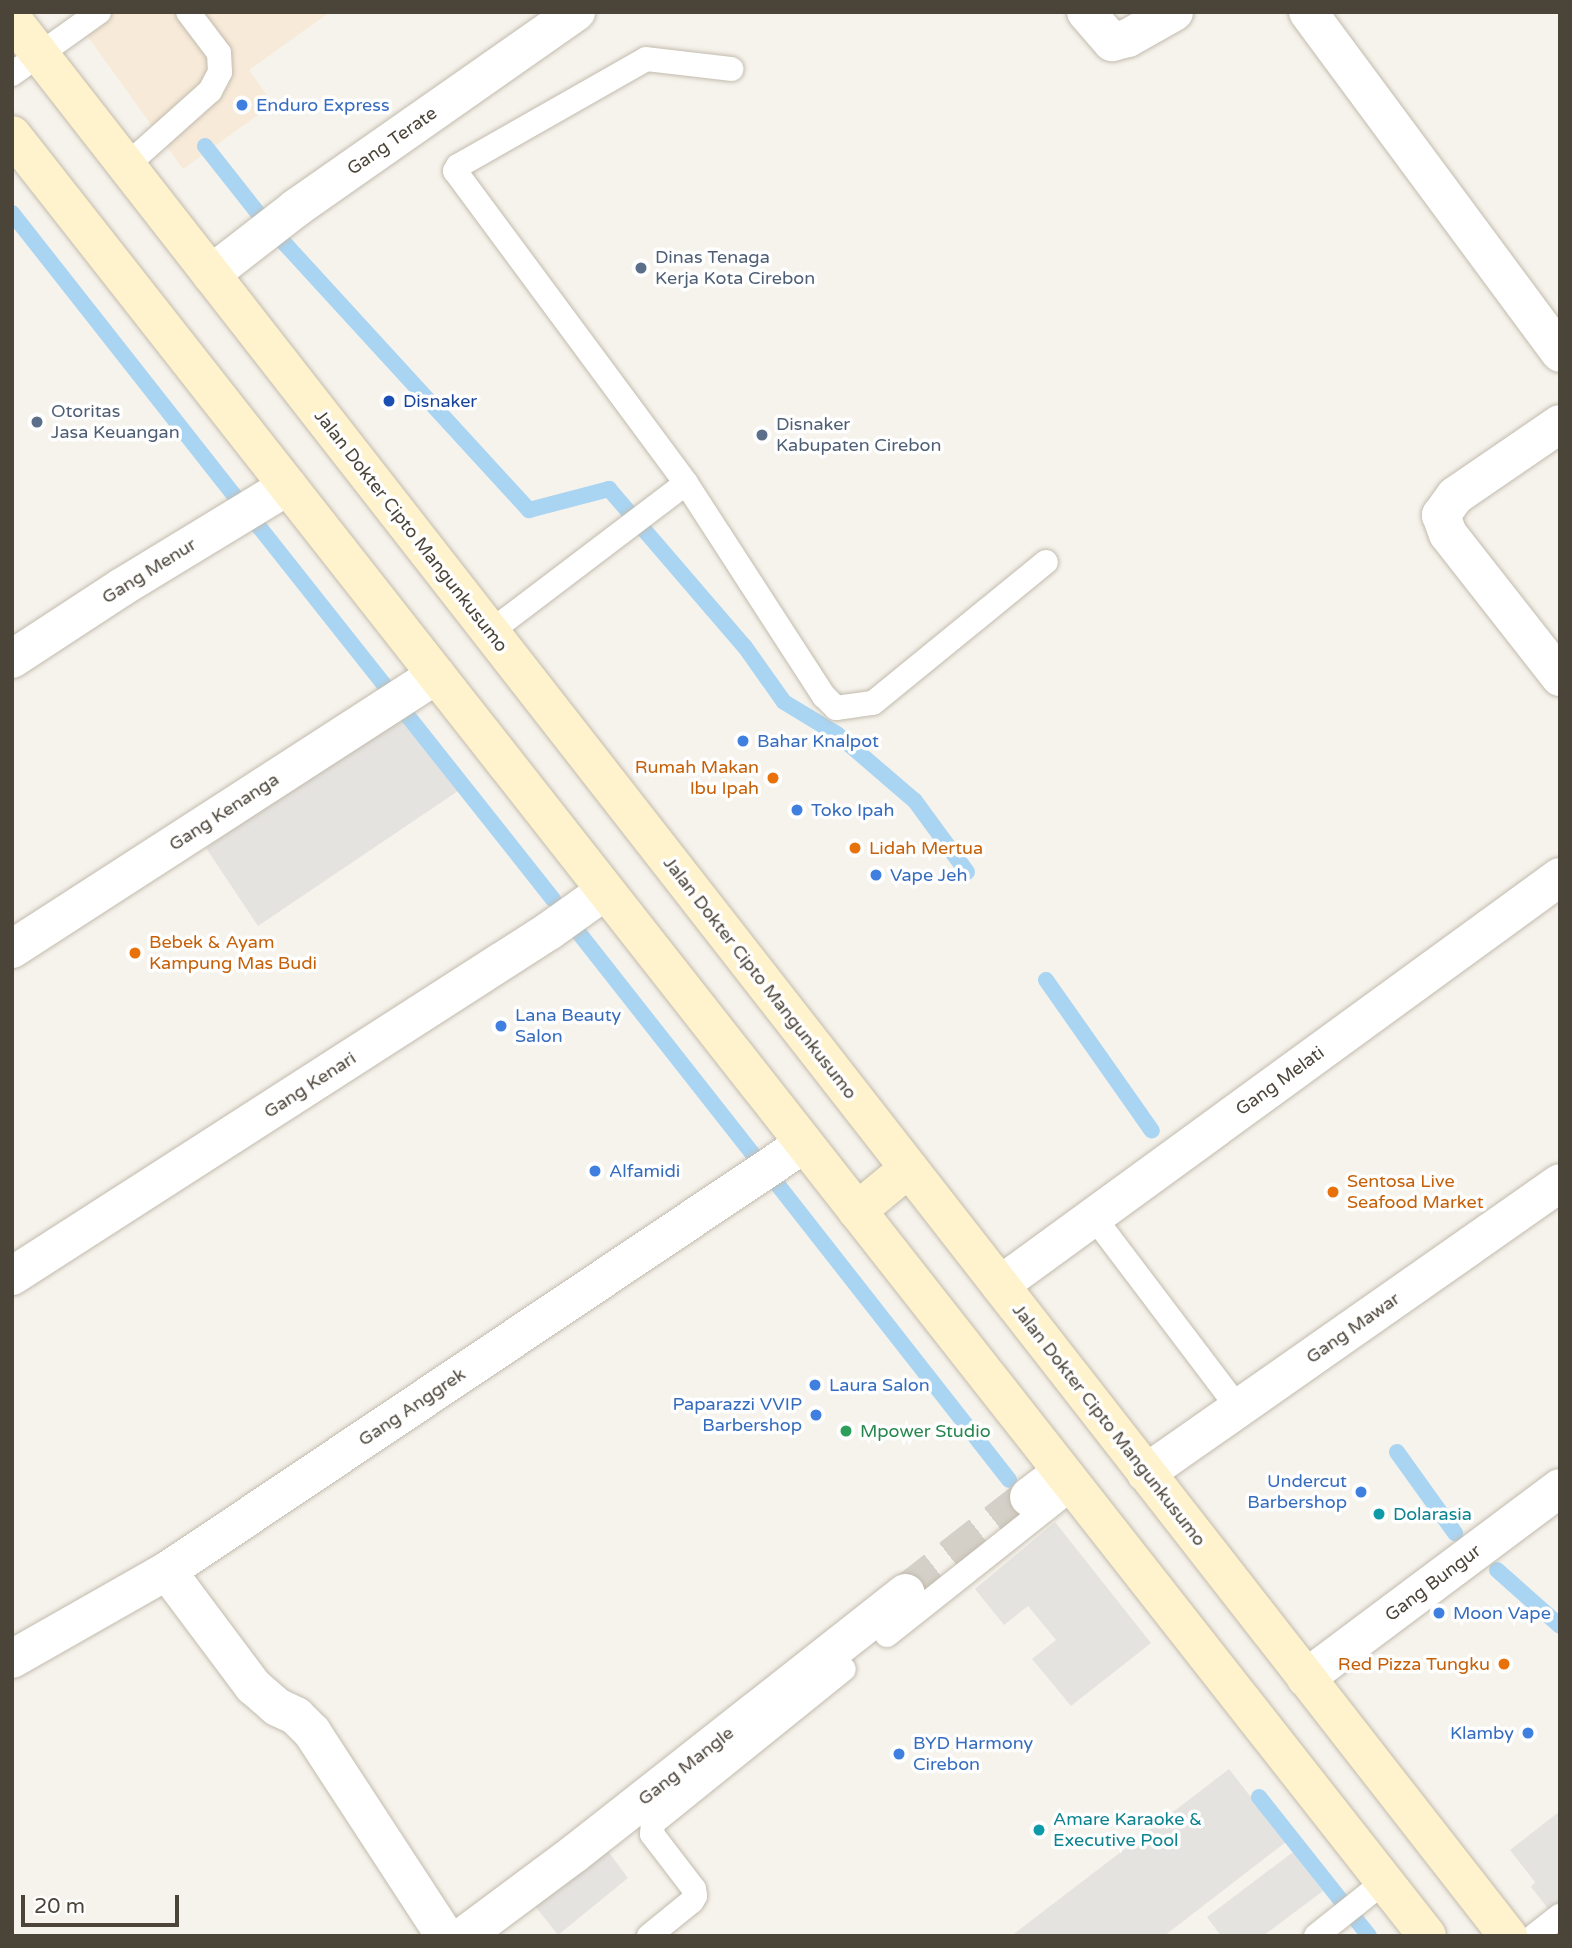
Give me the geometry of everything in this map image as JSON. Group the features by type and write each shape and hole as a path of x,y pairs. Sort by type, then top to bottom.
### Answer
{"main road":[{"name":"Jalan Dokter Cipto Mangunkusumo","path":"12,19 26,64 126,166 1508,1936"},
{"path":"12,135 1068,1479 1372,1892 1427,1936"},
{"path":"857,1211 909,1168"}],"street":[{"name":"Gang Terate","path":"211,274 288,216 576,12"},
{"path":"1086,12 1099,31 1112,41 1128,38 1174,12"},
{"path":"1308,12 1560,353"},
{"path":"1560,424 1455,496 1441,515 1448,534 1560,677"},
{"name":"Gang Menur","path":"12,659 122,587 288,486"},
{"name":"Gang Kenanga","path":"12,949 436,675"},
{"name":"Gang Melati","path":"1000,1284 1560,877"},
{"name":"Gang Kenari","path":"12,1276 550,931 605,891"},
{"name":"Gang Anggrek","path":"12,1659 167,1571 804,1144"},
{"name":"Gang Mawar","path":"1146,1473 1560,1183"},
{"path":"1029,1497 1068,1479"},
{"name":"Gang Bungur","path":"1306,1678 1560,1488"},
{"path":"167,1571 253,1686 277,1707 296,1716 312,1732 445,1936"},
{"name":"Gang Mangle","path":"464,1936 574,1854 906,1593"}],"lane":[{"path":"26,64 99,12"},
{"path":"126,166 210,91 220,72 219,53 188,12"},
{"path":"731,68 646,59 458,166 455,171 673,461 824,696 836,708 873,703 1046,562"},
{"path":"490,632 686,483"},
{"path":"1093,1216 1239,1409"},
{"path":"887,1635 1068,1479"},
{"path":"649,1936 692,1902 695,1896 694,1889 653,1835 653,1824 844,1670"},
{"path":"1325,1928 1372,1892"},
{"path":"1534,1936 1560,1916"}],"shaded area":[{"path":"93,12 330,12 249,70 273,104 183,169 78,23"},
{"path":"408,712 461,789 258,926 206,848"},
{"path":"1055,1522 1151,1643 1071,1706 1032,1659 1056,1640 1028,1606 1004,1625 975,1589"},
{"path":"1229,1769 1286,1842 1164,1936 1011,1936"},
{"path":"1560,1811 1560,1924 1531,1887 1535,1882 1510,1850"},
{"path":"602,1843 628,1878 558,1935 531,1901"},
{"path":"1293,1852 1323,1891 1263,1936 1221,1936 1207,1917"}],"waterway":[{"path":"205,146 265,222 529,510 609,489 745,647 784,702 837,734 915,801 967,872"},
{"path":"12,213 238,500"},
{"path":"256,523 387,688"},
{"path":"407,715 553,899"},
{"path":"575,928 753,1154"},
{"path":"1046,980 1152,1131"},
{"path":"774,1180 1009,1480"},
{"path":"1397,1452 1455,1533"},
{"path":"1497,1570 1560,1626"},
{"path":"1259,1797 1369,1936"}],"tunnel":[{"path":"906,1593 1029,1497"}],"place":[{"name":"Enduro Express","path":"242,105"},
{"name":"Dinas Tenaga Kerja Kota Cirebon","path":"641,268"},
{"name":"Disnaker","path":"389,401"},
{"name":"Otoritas Jasa Keuangan","path":"37,422"},
{"name":"Disnaker Kabupaten Cirebon","path":"762,435"},
{"name":"Bahar Knalpot","path":"743,741"},
{"name":"Rumah Makan Ibu Ipah","path":"773,778"},
{"name":"Toko Ipah","path":"797,810"},
{"name":"Lidah Mertua","path":"855,848"},
{"name":"Vape Jeh","path":"876,875"},
{"name":"Bebek & Ayam Kampung Mas Budi","path":"135,953"},
{"name":"Lana Beauty Salon","path":"501,1026"},
{"name":"Alfamidi","path":"595,1171"},
{"name":"Sentosa Live Seafood Market","path":"1333,1192"},
{"name":"Laura Salon","path":"815,1385"},
{"name":"Paparazzi VVIP Barbershop","path":"816,1415"},
{"name":"Mpower Studio","path":"846,1431"},
{"name":"Undercut Barbershop","path":"1361,1492"},
{"name":"Dolarasia","path":"1379,1514"},
{"name":"Moon Vape","path":"1439,1613"},
{"name":"Red Pizza Tungku","path":"1504,1664"},
{"name":"Klamby","path":"1528,1733"},
{"name":"BYD Harmony Cirebon","path":"899,1754"},
{"name":"Amare Karaoke & Executive Pool","path":"1039,1830"}]}
